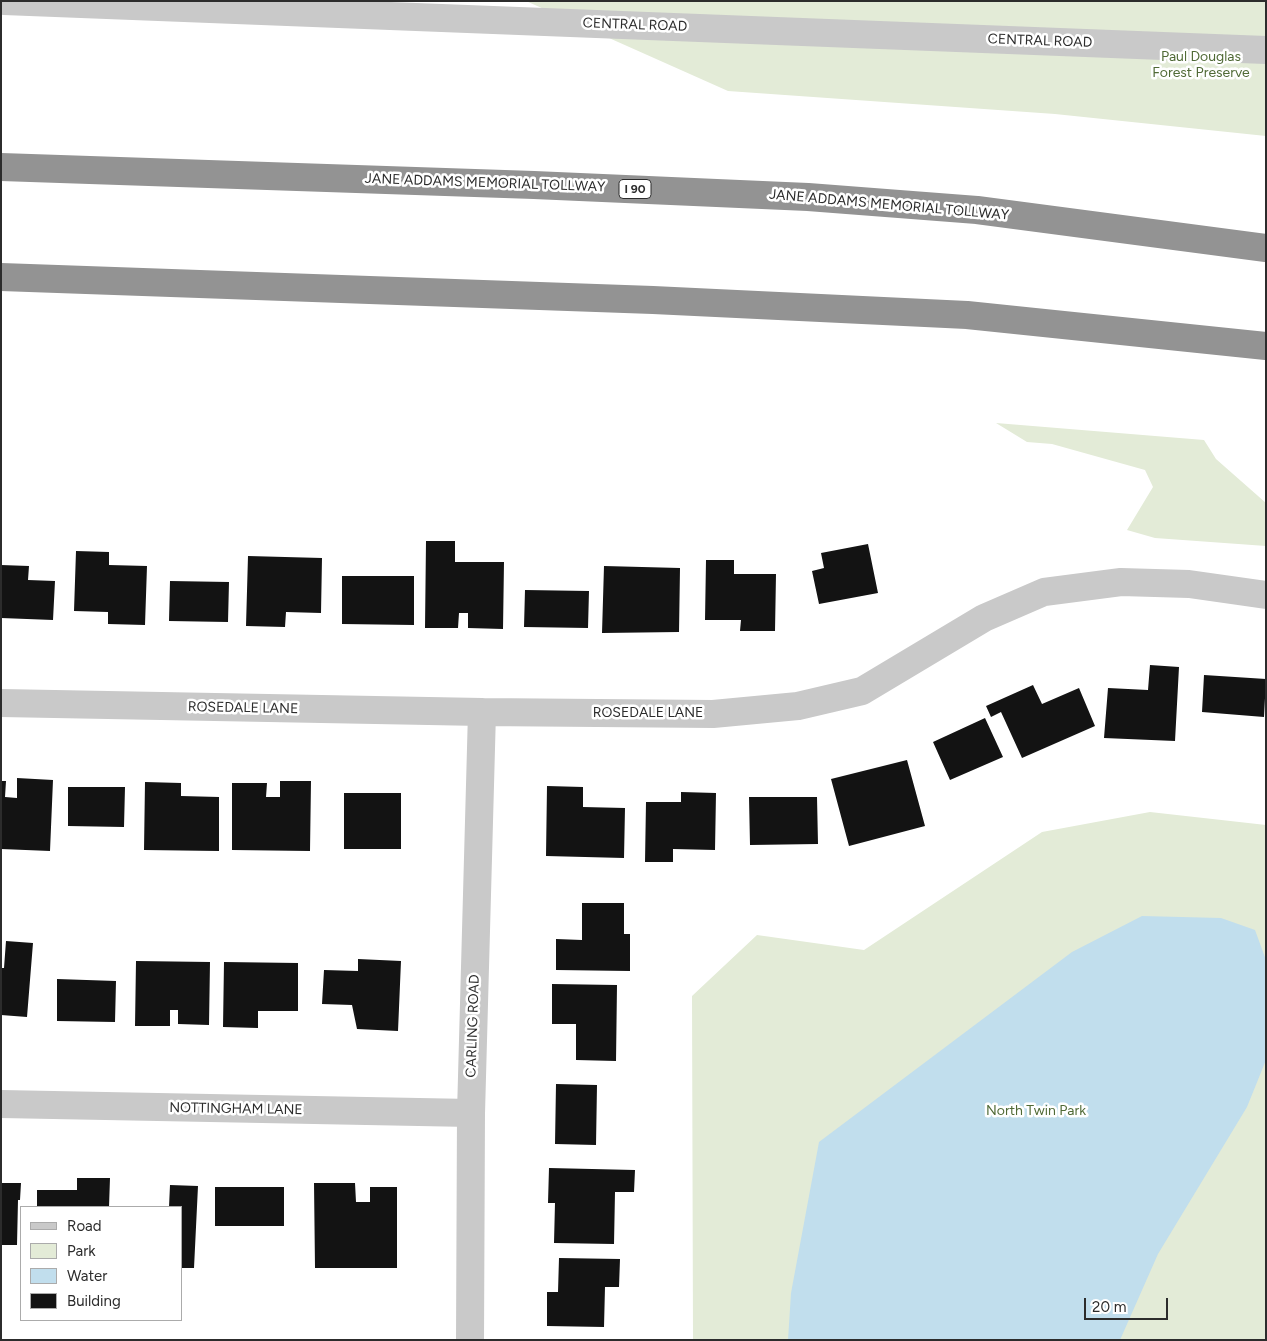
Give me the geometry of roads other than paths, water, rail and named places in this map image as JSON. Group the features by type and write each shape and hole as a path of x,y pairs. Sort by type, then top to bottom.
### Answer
{"highway":[{"name":"JANE ADDAMS MEMORIAL TOLLWAY","path":"1,167 534,184 808,197 976,210 1266,248"},
{"path":"1,278 653,300 967,315 1266,346"}],"street":[{"name":"CENTRAL ROAD","path":"4,1 1266,50"},
{"name":"ROSEDALE LANE","path":"1,703 482,712 713,714 798,706 862,691 984,618 1044,592 1121,582 1188,584 1266,595"},
{"name":"CARLING ROAD","path":"470,1340 471,1113 482,712"},
{"name":"NOTTINGHAM LANE","path":"1,1104 471,1113"}],"water":[{"path":"1142,916 1221,918 1255,930 1266,960 1266,1060 1247,1107 1158,1254 1120,1340 788,1340 791,1293 819,1142 1072,952"}],"park label":[{"name":"Paul Douglas Forest Preserve","path":"1201,66"},
{"name":"North Twin Park","path":"1036,1111"}]}
